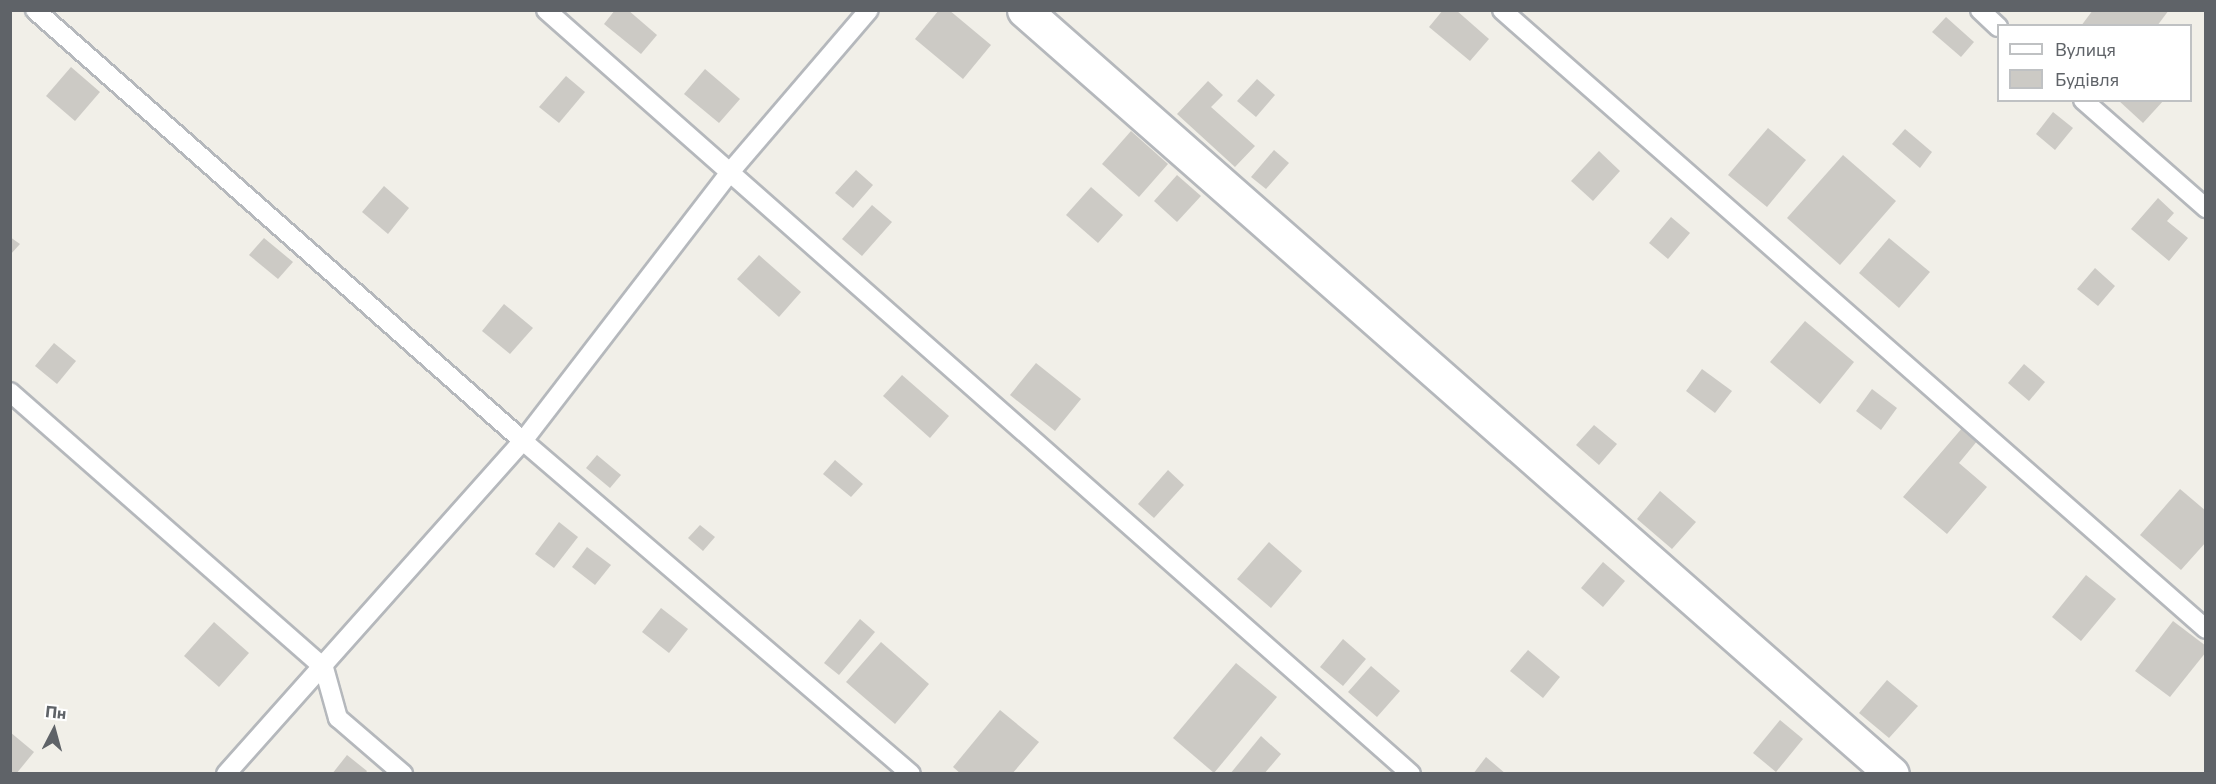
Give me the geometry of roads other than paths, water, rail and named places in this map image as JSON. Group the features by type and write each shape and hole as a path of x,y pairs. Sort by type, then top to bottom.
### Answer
{"street":[{"path":"1024,10 1892,774"}],"lane":[{"path":"35,10 523,441 911,774"},
{"path":"546,10 1411,774"},
{"path":"226,774 324,668 523,441 730,172 869,10"},
{"path":"1502,10 2205,629"},
{"path":"1980,10 1997,26"},
{"path":"2085,102 2205,208"},
{"path":"10,392 324,668 338,717 403,774"}]}
